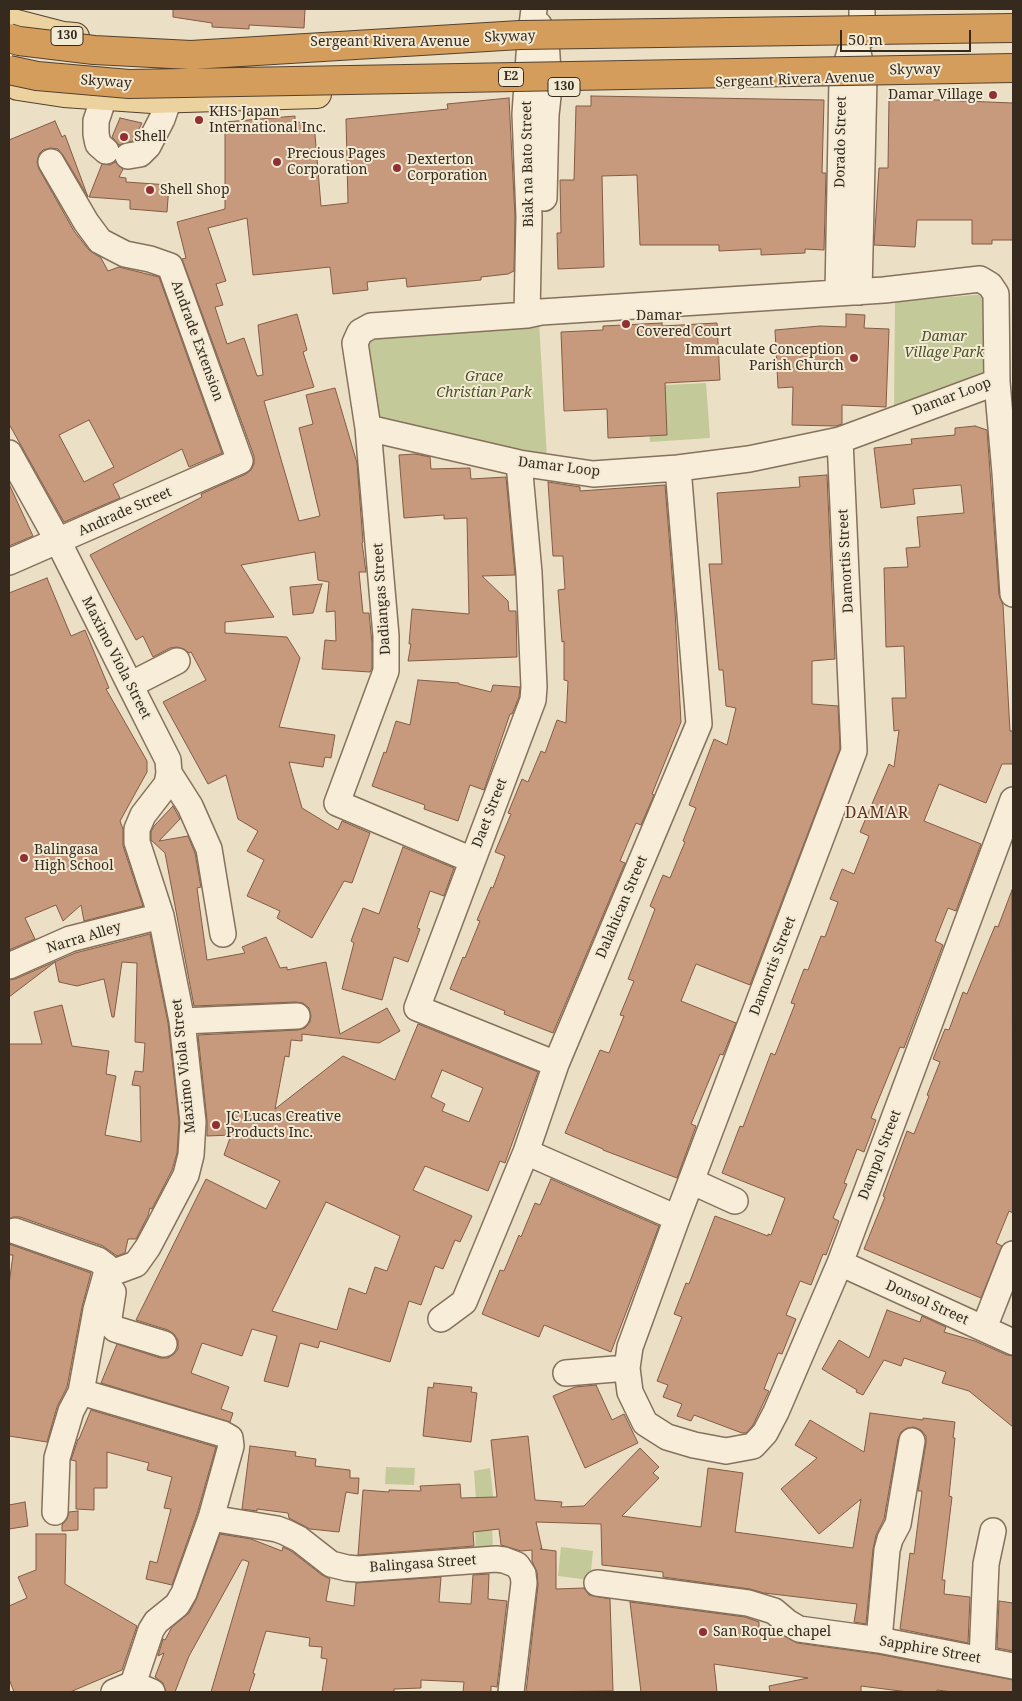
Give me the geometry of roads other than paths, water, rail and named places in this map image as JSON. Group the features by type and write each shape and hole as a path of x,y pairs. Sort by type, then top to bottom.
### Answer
{"highway":[{"name":"Skyway","path":"9,38 18,41 94,50 192,55 520,36 1013,28"},
{"name":"Skyway","path":"9,70 37,76 129,84 1013,68"}],"main road":[{"name":"Sergeant Rivera Avenue","path":"9,22 63,36 136,42 194,43 1013,36"},
{"name":"Sergeant Rivera Avenue","path":"9,84 64,93 152,100 853,78 1013,75"}],"street":[{"name":"Dorado Street","path":"849,292 853,78 862,9"},
{"name":"Biak na Bato Street","path":"534,11 538,41 538,88 526,114 534,314"},
{"path":"104,97 96,121 98,144 117,154 140,154 148,146 169,99"},
{"name":"Andrade Extension","path":"51,162 81,214 100,241 125,254 150,259 170,266 240,461"},
{"name":"Damar Loop","path":"360,332 370,326 849,292 980,280 990,285 996,294 998,310 996,382 840,440 749,459 678,468 593,474 519,463 368,428"},
{"name":"Dadiangas Street","path":"360,332 355,343 368,428 386,636 386,671 337,803 472,860"},
{"path":"996,382 1009,473 1013,594"},
{"name":"Damortis Street","path":"694,1445 668,1437 644,1423 630,1392 627,1368 630,1347 854,751 840,440"},
{"name":"Maximo Viola Street","path":"9,453 58,541 168,760 169,773 167,784 143,815 137,828 137,842 161,916 182,1020 193,1122 191,1155 186,1175 148,1247 136,1264 112,1271"},
{"name":"Andrade Street","path":"9,562 240,461"},
{"name":"Daet Street","path":"519,463 529,573 533,700 417,1008 556,1064"},
{"name":"Dalahican Street","path":"441,1320 464,1302 526,1152 556,1064 700,724 678,468"},
{"path":"130,686 177,661"},
{"path":"169,773 190,806 209,849 223,934"},
{"name":"Dampol Street","path":"694,1445 726,1451 753,1446 765,1433 776,1412 840,1263 1013,800"},
{"name":"Narra Alley","path":"9,966 70,939 161,916"},
{"path":"182,1020 297,1016"},
{"path":"526,1152 677,1218"},
{"path":"691,1181 735,1200"},
{"path":"15,1230 98,1260 112,1271"},
{"path":"984,1328 1013,1254"},
{"name":"Donsol Street","path":"840,1263 1013,1342"},
{"path":"112,1271 109,1318 111,1325 115,1329 164,1344"},
{"path":"55,1512 57,1458 71,1411 81,1392 96,1310 112,1271"},
{"path":"566,1373 627,1368"},
{"path":"81,1392 223,1434 230,1438 232,1446 212,1518 184,1593 177,1605 156,1622 151,1630 133,1689"},
{"path":"879,1640 887,1550 890,1539 898,1524 912,1440"},
{"name":"Balingasa Street","path":"212,1518 277,1528 298,1539 331,1564 347,1568 358,1569 496,1559 517,1565 523,1574 524,1583 511,1692"},
{"path":"982,1660 986,1564 993,1532"},
{"name":"Sapphire Street","path":"597,1583 748,1603 774,1612 799,1629 879,1640 1013,1666"}],"place":[{"name":"Damar Village","path":"993,95"},
{"name":"KHS Japan International Inc.","path":"199,120"},
{"name":"Shell","path":"124,137"},
{"name":"Precious Pages Corporation","path":"277,162"},
{"name":"Dexterton Corporation","path":"397,168"},
{"name":"Shell Shop","path":"150,190"},
{"name":"Damar Covered Court","path":"626,324"},
{"name":"Immaculate Conception Parish Church","path":"854,358"},
{"name":"Balingasa High School","path":"24,858"},
{"name":"JC Lucas Creative Products Inc.","path":"216,1125"},
{"name":"San Roque chapel","path":"703,1632"}],"district":[{"name":"DAMAR","path":"877,813"}],"park label":[{"name":"Damar Village Park","path":"944,346"},
{"name":"Grace Christian Park","path":"484,386"}]}
